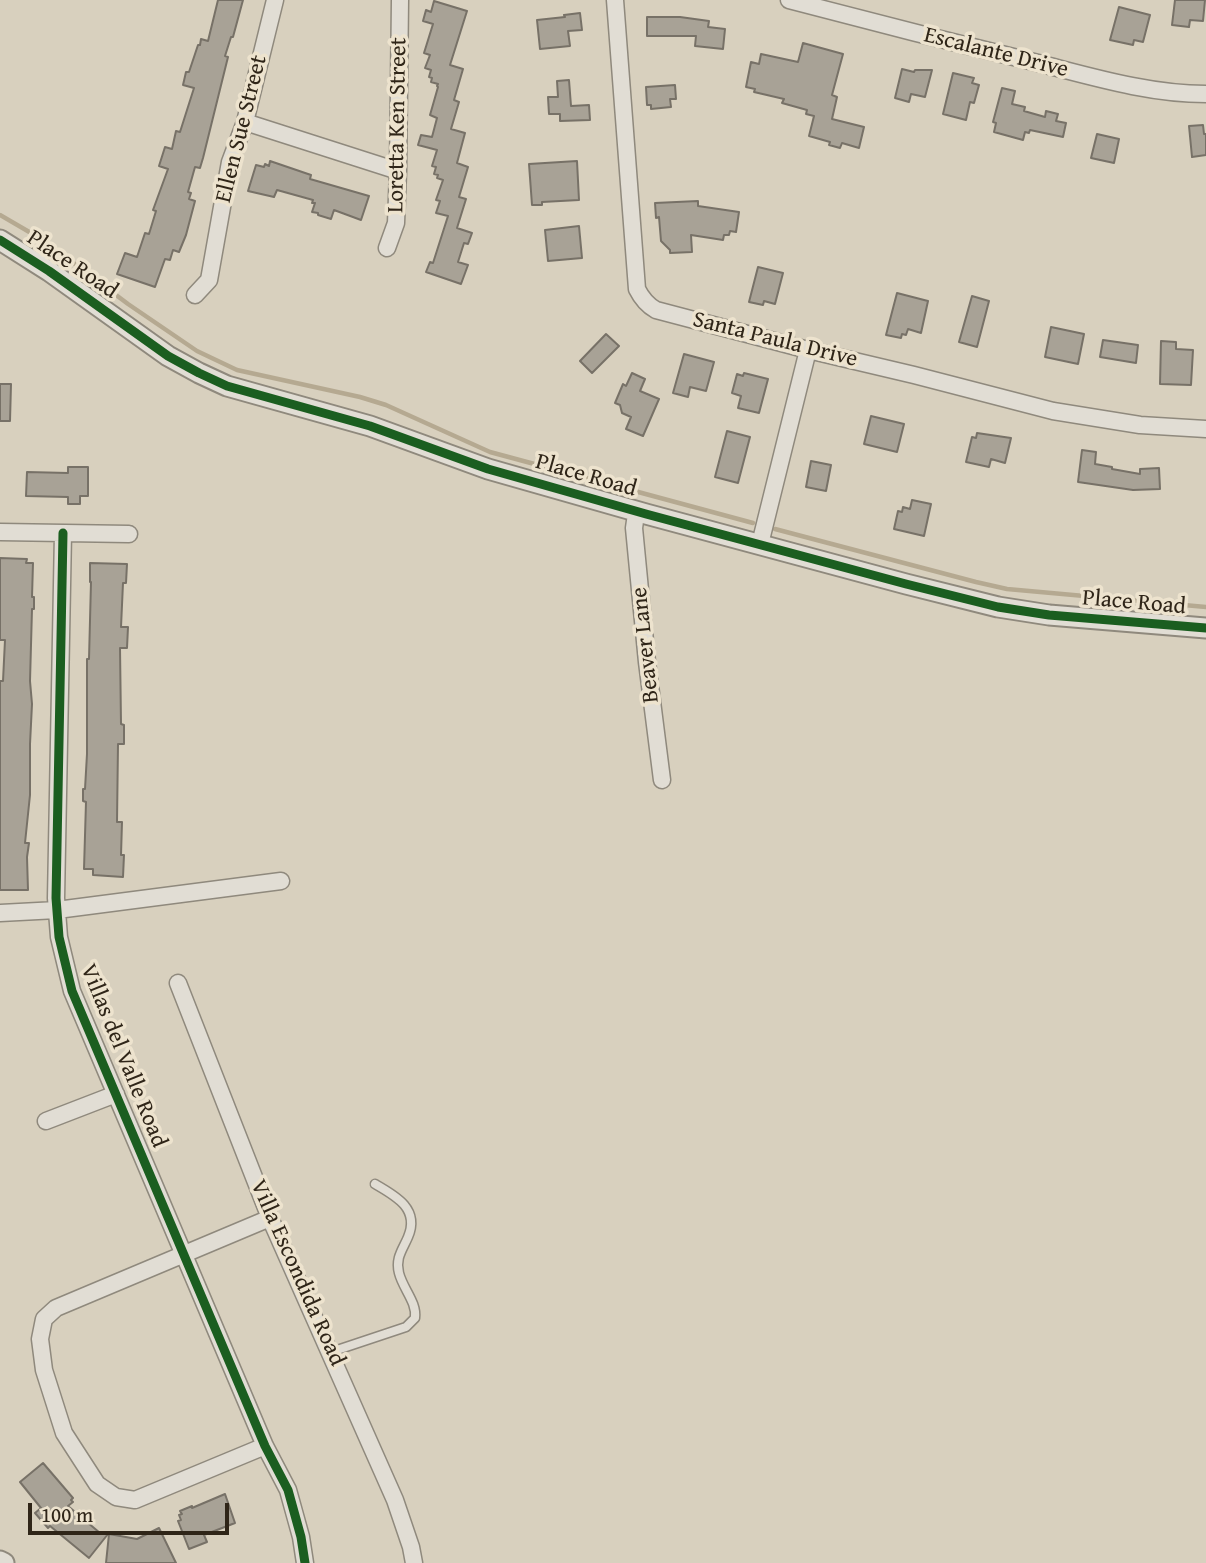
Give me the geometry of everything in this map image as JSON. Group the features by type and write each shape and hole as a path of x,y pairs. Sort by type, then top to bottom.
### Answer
{"street":[{"name":"Ellen Sue Street","path":"195,295 209,280 230,162 245,122 275,0"},
{"name":"Loretta Ken Street","path":"387,248 396,223 400,0"},
{"name":"Santa Paula Drive","path":"615,0 637,289 648,306 808,350 1053,411 1140,425 1206,429"},
{"name":"Escalante Drive","path":"789,0 1142,88 1181,94 1206,94"},
{"path":"245,122 398,171"},
{"name":"Place Road","path":"0,240 59,278 168,356 227,386 370,426 488,468 998,607 1049,615 1206,628"},
{"path":"760,544 808,350"},
{"name":"Beaver Lane","path":"639,511 634,528 662,780"},
{"path":"0,532 129,534"},
{"name":"Villas del Valle Road","path":"63,533 57,910 59,937 72,991 265,1446 288,1490 301,1538 304,1563"},
{"path":"0,913 57,910 281,881"},
{"name":"Villa Escondida Road","path":"178,984 271,1218 395,1500 414,1563"},
{"path":"46,1121 116,1094"},
{"path":"265,1446 135,1500 116,1497 97,1484 64,1433 44,1370 40,1339 44,1319 55,1308 271,1218"}],"lane":[{"path":"331,1352 406,1327 415,1318 414,1305 399,1271 398,1257 408,1238 412,1224 411,1215 399,1200 375,1184"}],"building":[{"path":"218,0 243,0 225,56 228,57 203,158 200,168 195,167 188,192 191,193 189,199 195,201 186,235 179,252 173,250 170,260 165,259 155,287 117,274 125,253 137,257 145,233 149,234 156,211 153,210 168,169 159,166 165,147 172,149 176,131 180,132 194,88 183,85 186,72 189,72 201,39 208,41"},
{"path":"1175,0 1205,0 1203,21 1190,20 1189,27 1172,25"},
{"path":"434,1 467,11 450,65 463,69 454,100 459,102 451,129 465,133 457,163 468,167 459,197 466,199 457,228 472,233 468,244 464,243 458,262 468,265 461,284 426,272 430,262 433,263 448,216 436,213 440,201 436,200 443,180 437,178 438,175 434,174 436,167 432,166 437,150 418,145 421,135 432,137 437,118 430,115 438,84 431,82 431,70 425,68 430,55 424,53 433,24 423,21 426,10 431,12"},
{"path":"1119,7 1150,15 1143,42 1134,40 1133,45 1110,40"},
{"path":"580,13 582,30 568,31 570,46 540,49 537,20"},
{"path":"647,17 680,17 709,21 708,27 725,29 723,49 695,46 696,36 647,36"},
{"path":"803,43 843,54 832,95 837,97 832,119 864,127 859,148 842,143 840,148 809,136 814,116 806,114 807,110 782,103 784,99 754,92 755,89 746,87 751,62 759,64 761,54 798,62"},
{"path":"902,69 914,72 932,70 925,97 911,94 909,102 895,98"},
{"path":"953,73 974,78 972,83 979,85 974,103 970,102 966,120 943,114"},
{"path":"569,80 571,106 589,105 590,120 560,121 560,114 549,114 548,97 558,97 557,81"},
{"path":"675,85 676,99 670,99 671,107 651,109 651,105 647,105 646,87"},
{"path":"1002,88 1015,91 1012,104 1025,107 1024,111 1045,117 1046,111 1058,114 1056,121 1066,123 1063,137 1030,130 1029,133 1025,132 1023,140 994,132 996,123 993,122"},
{"path":"1203,125 1206,155 1192,157 1189,126"},
{"path":"1097,134 1119,139 1114,163 1091,158"},
{"path":"270,161 311,175 310,179 369,196 361,220 334,210 331,219 318,215 312,212 315,203 312,203 313,200 277,190 274,197 248,191 256,165 269,166"},
{"path":"577,161 579,200 532,205 529,164"},
{"path":"698,201 698,206 739,212 736,232 730,231 729,235 724,235 723,240 691,235 692,252 670,253 661,241 655,203"},
{"path":"579,226 582,258 548,261 545,230"},
{"path":"758,267 783,273 775,304 764,301 763,305 749,302"},
{"path":"897,293 928,301 921,333 908,329 906,335 902,334 901,338 886,335"},
{"path":"972,296 989,301 977,347 959,342"},
{"path":"1051,327 1084,334 1078,364 1045,357"},
{"path":"606,334 619,346 592,373 580,361"},
{"path":"1103,340 1138,345 1136,363 1100,357"},
{"path":"1161,341 1176,342 1176,349 1193,350 1191,385 1160,384"},
{"path":"684,354 714,362 706,391 690,387 688,397 673,393"},
{"path":"632,373 645,379 640,391 659,399 643,436 626,429 631,417 622,413 620,405 615,403 623,384 626,386"},
{"path":"744,373 768,379 759,413 738,408 741,396 732,393 737,374 743,376"},
{"path":"0,384 11,384 10,421 0,421"},
{"path":"871,416 904,424 897,452 864,444"},
{"path":"727,431 750,437 738,483 715,477"},
{"path":"977,433 1011,438 1005,463 991,459 989,467 966,462 972,437 976,438"},
{"path":"1082,450 1096,452 1095,464 1112,469 1140,474 1140,469 1159,468 1160,489 1133,490 1078,482"},
{"path":"811,461 831,465 826,491 806,487"},
{"path":"68,467 88,467 88,496 80,496 80,504 68,504 68,497 26,496 27,472 68,473"},
{"path":"912,500 931,504 924,536 894,529 898,511 902,512 903,507 910,509"},
{"path":"0,558 27,559 26,563 33,563 30,795 25,843 29,843 28,890 0,890 0,681 3,681 5,640 0,640"},
{"path":"90,563 127,564 126,583 123,583 121,627 128,627 127,648 120,648 121,724 124,725 124,744 118,744 117,822 122,822 123,877 93,875 93,869 84,869 86,802 83,801 83,789 87,754"},
{"path":"43,1463 73,1498 73,1502 68,1506 100,1533 108,1534 89,1558 50,1526 48,1528 35,1513 41,1508 20,1482"},
{"path":"225,1494 235,1523 204,1535 207,1542 189,1549 178,1521 181,1520 180,1511"},
{"path":"159,1528 176,1563 106,1563 109,1534 137,1539"}],"waterway":[{"path":"0,215 43,240 128,304 197,351 237,370 360,397 386,405 490,452 753,523"},
{"path":"775,529 1007,589 1206,607"}],"cycle path":[{"path":"0,240 49,271 168,356 227,386 370,426 488,469 646,514 998,607 1049,615 1206,628"},
{"path":"63,533 56,898 59,937 72,991 265,1446 288,1490 305,1563"}]}
